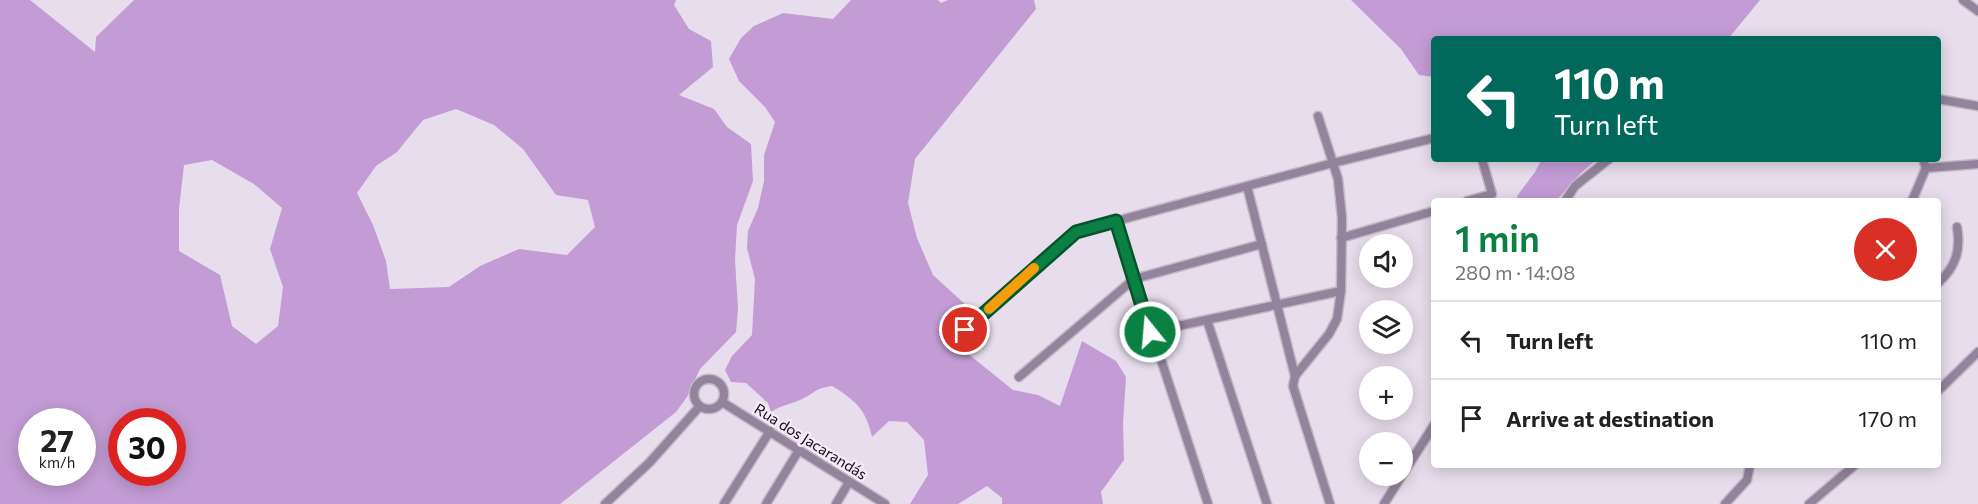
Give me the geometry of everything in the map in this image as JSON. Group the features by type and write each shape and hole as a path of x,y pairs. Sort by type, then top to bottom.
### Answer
{"street":[{"path":"1963,0 1976,8"},
{"path":"1941,100 1978,106"},
{"path":"1295,376 1329,334 1337,319 1341,291 1338,179 1318,116"},
{"path":"965,330 1076,232 1431,139"},
{"path":"1478,198 1492,194 1483,162"},
{"path":"1567,198 1575,186 1605,162"},
{"path":"1913,198 1924,163 1978,164"},
{"path":"1247,186 1295,376 1293,386 1330,504"},
{"path":"1341,238 1431,212"},
{"path":"1116,221 1150,332 1208,504"},
{"path":"1941,280 1950,270 1957,256 1959,240 1957,226"},
{"path":"1019,377 1134,279 1262,244"},
{"path":"1150,332 1341,291"},
{"path":"1207,320 1267,504"},
{"path":"1941,387 1978,352"},
{"path":"714,380 722,386 724,396 722,402 712,409 700,406 696,400 695,390 700,382 714,380"},
{"name":"Rua dos Jacarandás","path":"722,402 885,504"},
{"path":"605,504 649,463 700,406"},
{"path":"1384,504 1431,430"},
{"path":"724,504 770,431"},
{"path":"766,504 799,450"},
{"path":"1725,504 1747,480 1749,468"},
{"path":"1809,504 1851,468"},
{"path":"836,504 849,482"}],"shaded area":[{"path":"0,0 30,0 95,52 96,37 134,0 676,0 674,5 689,29 711,41 713,67 679,95 714,109 727,127 751,144 753,181 737,225 736,332 700,369 687,397 676,412 560,504 0,504","holes":["456,109 494,125 523,149 556,195 588,200 595,227 567,255 519,249 480,266 449,287 390,289 386,261 373,225 357,193 376,166 397,152 423,120","212,160 254,184 282,208 270,249 283,287 278,326 256,344 232,326 220,275 179,251 179,209 184,165"]},
{"path":"851,0 938,0 941,3 948,0 1034,0 1036,9 915,159 908,203 917,238 933,275 967,306 952,330 967,353 1013,390 1038,395 1060,406 1082,341 1116,361 1126,377 1123,423 1124,460 1101,492 1103,504 1002,504 1002,498 987,486 958,504 910,504 928,475 924,440 907,422 889,421 872,437 863,412 847,396 832,386 818,390 771,412 768,403 746,383 731,382 725,370 732,356 752,335 755,279 747,248 748,231 758,208 764,181 764,155 775,122 765,107 739,81 729,59 741,38 754,26 783,13 833,19"},
{"path":"1351,0 1760,0 1730,36 1431,36 1431,77 1419,75 1401,49"},
{"path":"1540,162 1594,162 1559,198 1517,198"}],"slow traffic":[{"path":"989,309 1034,268"}],"route":[{"path":"965,330 1076,232 1116,221 1150,332"}]}
